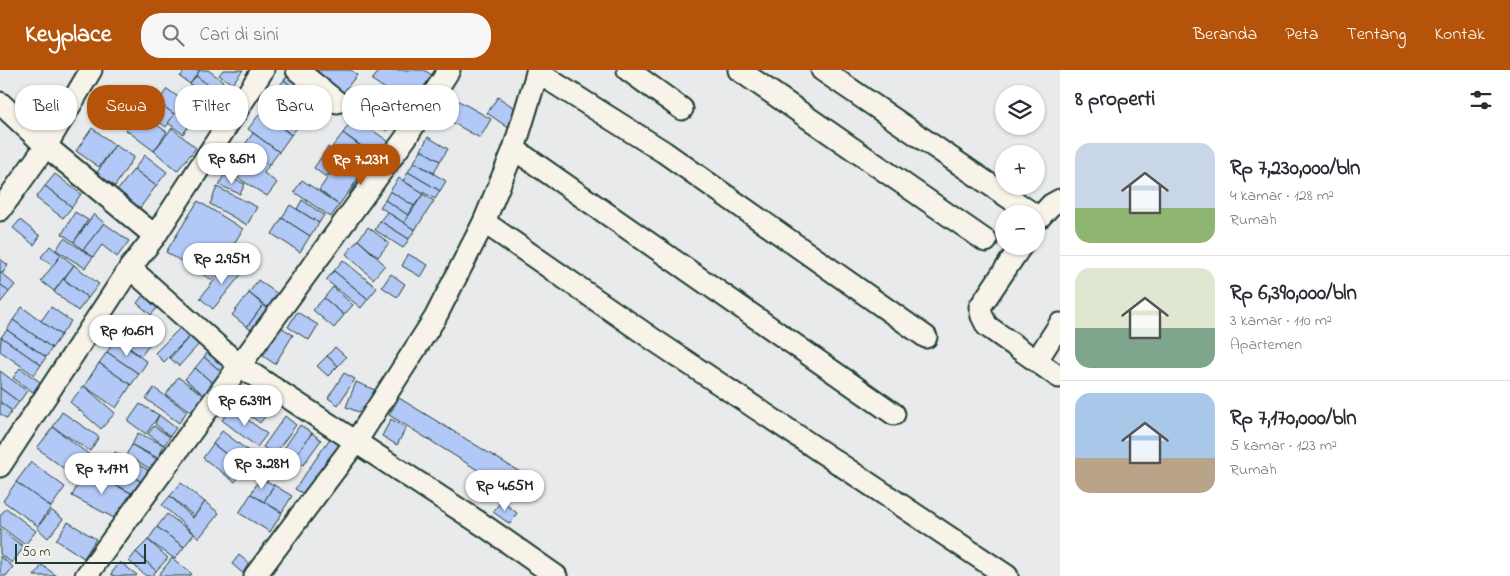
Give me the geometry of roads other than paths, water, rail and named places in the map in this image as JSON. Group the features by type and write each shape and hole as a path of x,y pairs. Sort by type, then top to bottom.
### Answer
{"street":[{"path":"0,210 46,146 91,70"},
{"path":"0,466 6,441 154,236 262,70"},
{"path":"297,70 337,102"},
{"path":"86,576 405,139 449,70"},
{"path":"628,70 682,109"},
{"path":"740,70 986,241"},
{"path":"822,70 1017,205"},
{"path":"255,576 355,443 435,318 484,222 514,149 538,71 664,152 926,337"},
{"path":"0,103 46,146 154,236"},
{"path":"514,149 894,414"},
{"path":"1045,210 1060,200"},
{"path":"484,222 654,340 1007,576"},
{"path":"1015,255 980,307 982,316 987,326 1059,377"},
{"path":"130,268 240,366 355,443 441,497 556,576"},
{"path":"1037,360 1060,324"}]}
